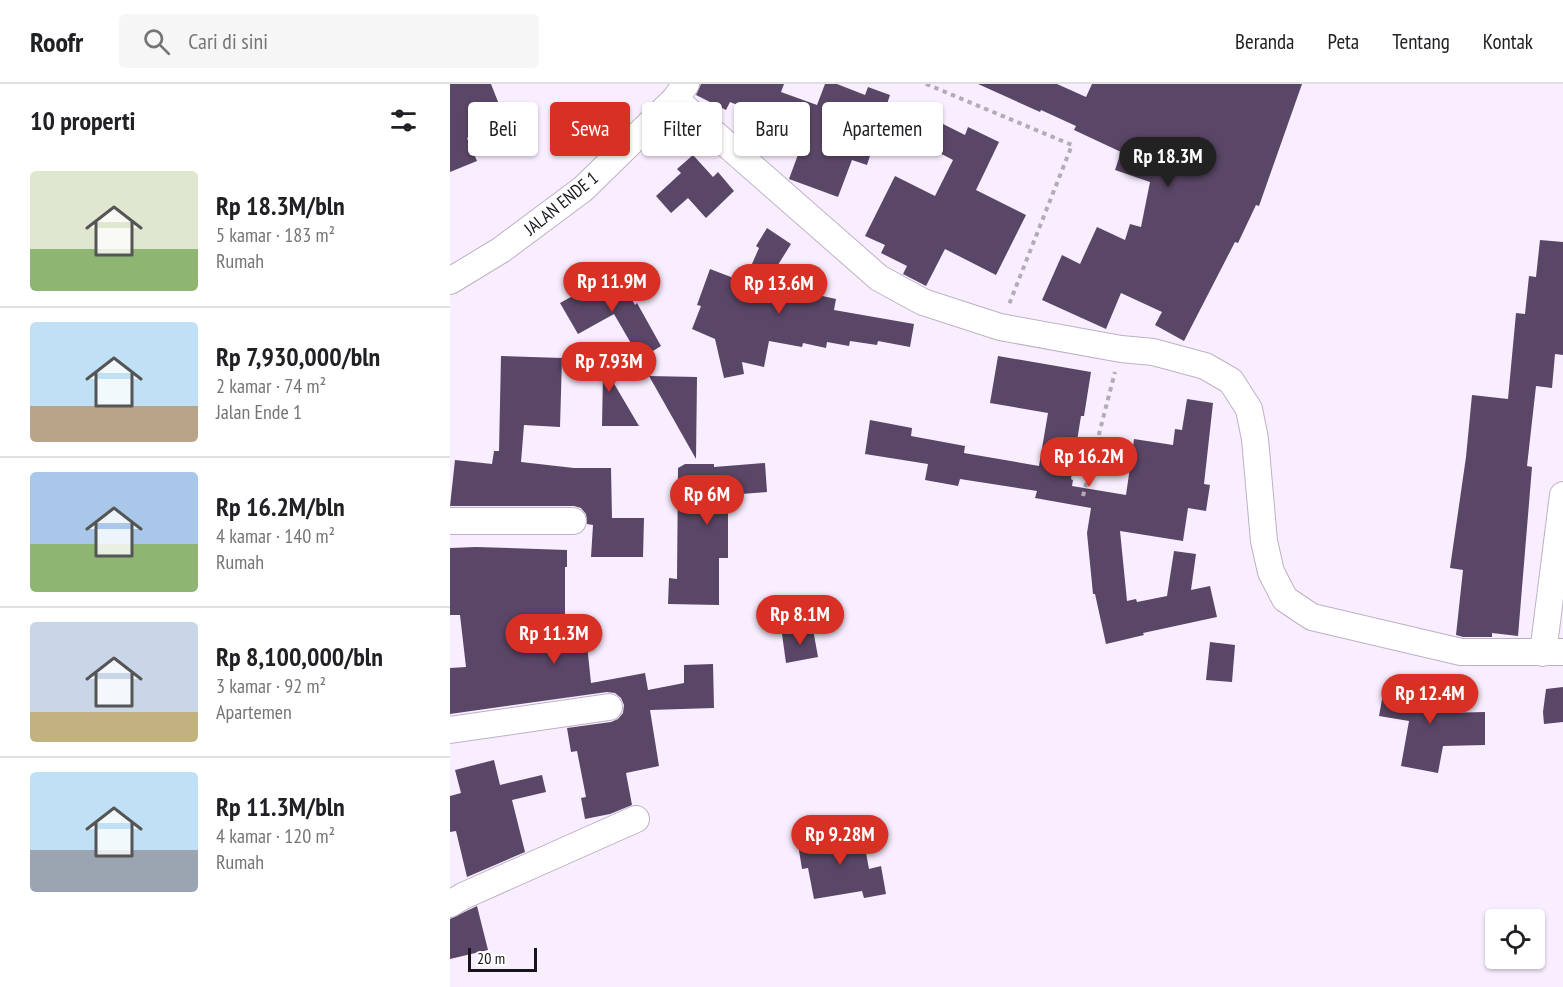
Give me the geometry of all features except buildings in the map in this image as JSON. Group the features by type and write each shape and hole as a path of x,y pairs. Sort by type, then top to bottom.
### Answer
{"street":[{"path":"680,92 879,278 923,303 1000,327 1121,349 1153,352 1205,366 1231,381 1249,409 1255,439 1264,541 1271,572 1285,598 1312,617 1461,652 1553,653 1563,495"},
{"name":"JALAN ENDE 1","path":"450,281 501,250 583,189 680,92"},
{"path":"450,521 573,521"},
{"path":"450,730 609,707"},
{"path":"450,904 463,896 636,819"}],"path":[{"path":"926,84 1072,145 1000,327"},
{"path":"1083,496 1121,349"}]}
